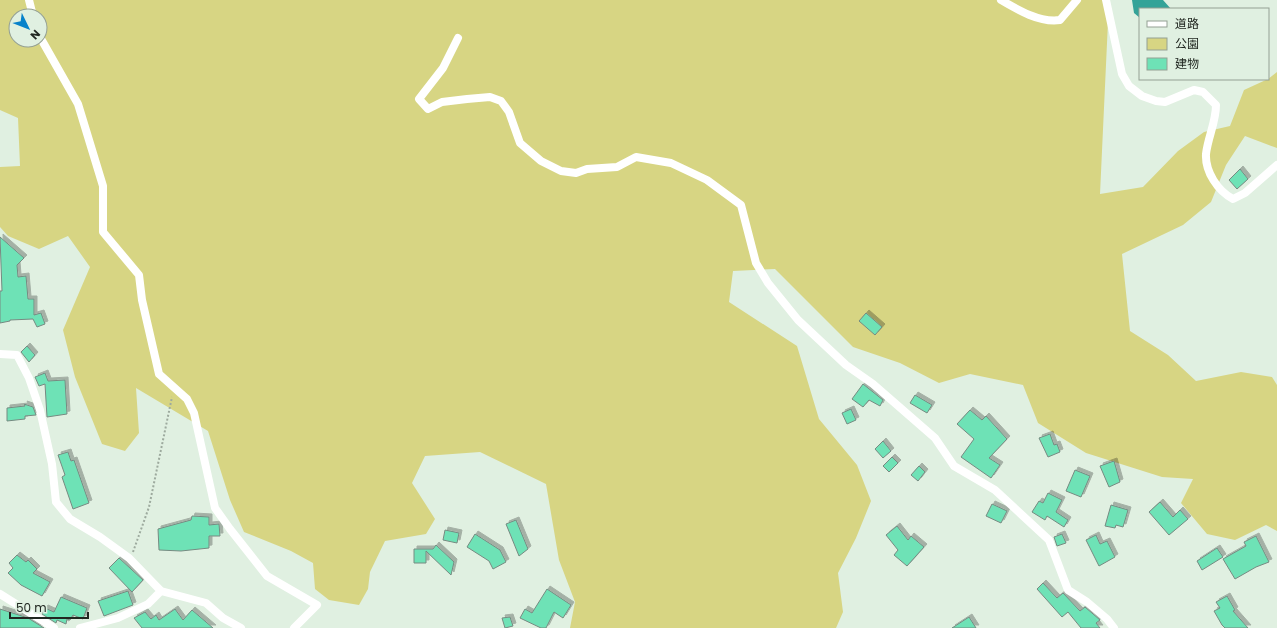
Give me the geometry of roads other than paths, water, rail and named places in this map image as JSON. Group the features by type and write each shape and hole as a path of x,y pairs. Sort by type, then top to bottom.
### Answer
{"street":[{"path":"1002,0 1020,12 1053,21 1060,20 1077,0"},
{"path":"1106,0 1122,74 1129,86 1142,96 1156,102 1165,102 1194,90 1203,92 1216,105 1216,116 1206,154 1213,180 1225,195 1233,199 1245,193 1277,165"},
{"path":"458,38 443,68 419,99 428,109 442,102 467,99 490,97 501,101 509,112 520,143 541,161 561,171 576,172 587,169 617,167 636,157 671,163 707,180 740,205 756,263 768,283 798,320 846,364 873,384 935,438 954,466 995,490 1049,540 1068,590 1092,606 1107,619 1114,628"},
{"path":"46,48 78,104 103,186 103,232 139,275 142,300 159,374 187,399 194,413 215,508 267,576 317,605 294,628"},
{"path":"0,354 17,355 29,378 40,410 52,464 56,502 70,519 100,537 129,558 161,591 206,603 223,618 241,628"},
{"path":"80,628 118,618 148,604 161,591"},
{"path":"0,594 54,628"}],"water":[{"path":"1132,0 1163,0 1170,8 1139,8 1139,17 1134,13"}]}
